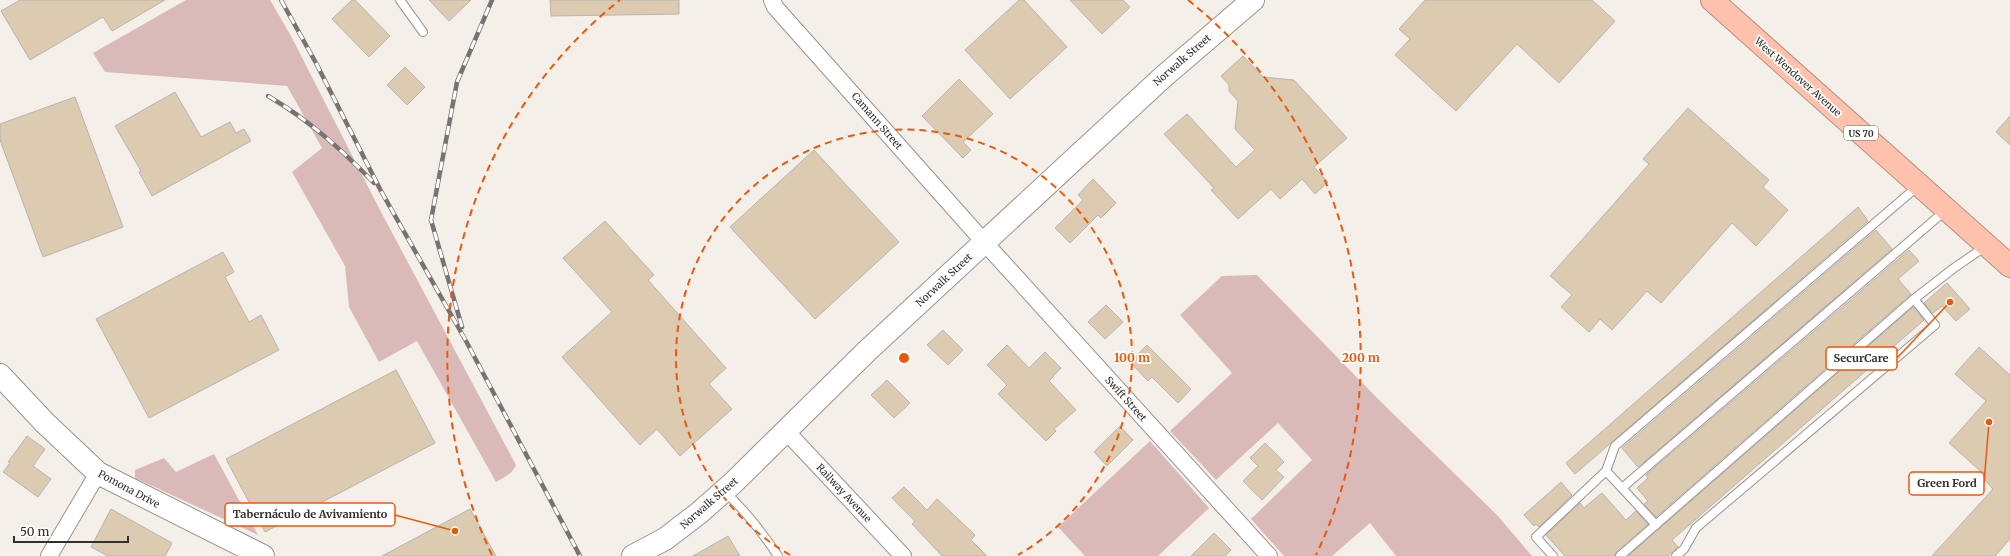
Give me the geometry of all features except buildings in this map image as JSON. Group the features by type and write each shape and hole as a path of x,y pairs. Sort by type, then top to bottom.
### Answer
{"highway":[{"name":"West Wendover Avenue","path":"1712,0 2010,266"}],"street":[{"name":"Camann Street","path":"772,0 775,7 984,242"},
{"name":"Norwalk Street","path":"633,556 682,527 723,491 867,351 984,242 1163,77 1253,0"},
{"name":"Swift Street","path":"984,242 1268,556"},
{"name":"Pomona Drive","path":"0,375 45,423 98,473 262,556"},
{"name":"Railway Avenue","path":"785,430 903,556"},
{"path":"48,556 98,473"}],"lane":[{"path":"400,0 423,32"},
{"path":"1553,556 1536,537 1606,471 1615,446 1919,185"},
{"path":"1622,488 1946,210"},
{"path":"1620,556 1914,299 1954,268 1987,246"},
{"path":"1676,556 1684,549 1696,528 1935,324 1914,299"},
{"path":"1606,471 1656,525"},
{"path":"723,491 750,517 778,556"}],"shaded area":[{"path":"186,0 270,0 291,36 380,210 516,465 505,477 496,482 417,341 379,362 349,307 345,266 292,172 322,148 287,86 105,72 93,53"},
{"path":"1257,275 1376,397 1497,515 1532,556 1396,556 1370,523 1332,556 1284,556 1251,519 1312,460 1278,423 1216,480 1170,431 1232,373 1180,315 1222,276"},
{"path":"1150,441 1209,508 1158,556 1085,556 1058,527"},
{"path":"214,454 258,535 135,478 135,470 164,458 176,472"}],"railway":[{"path":"281,0 316,63 381,191 466,341 580,556"},
{"path":"462,327 431,220 457,82 492,0"},
{"path":"268,96 311,125 350,159 374,183"}],"place":[{"name":"SecurCare","path":"1950,302"},
{"name":"Green Ford","path":"1989,422"},
{"name":"Tabernáculo de Avivamiento","path":"455,531"}]}
